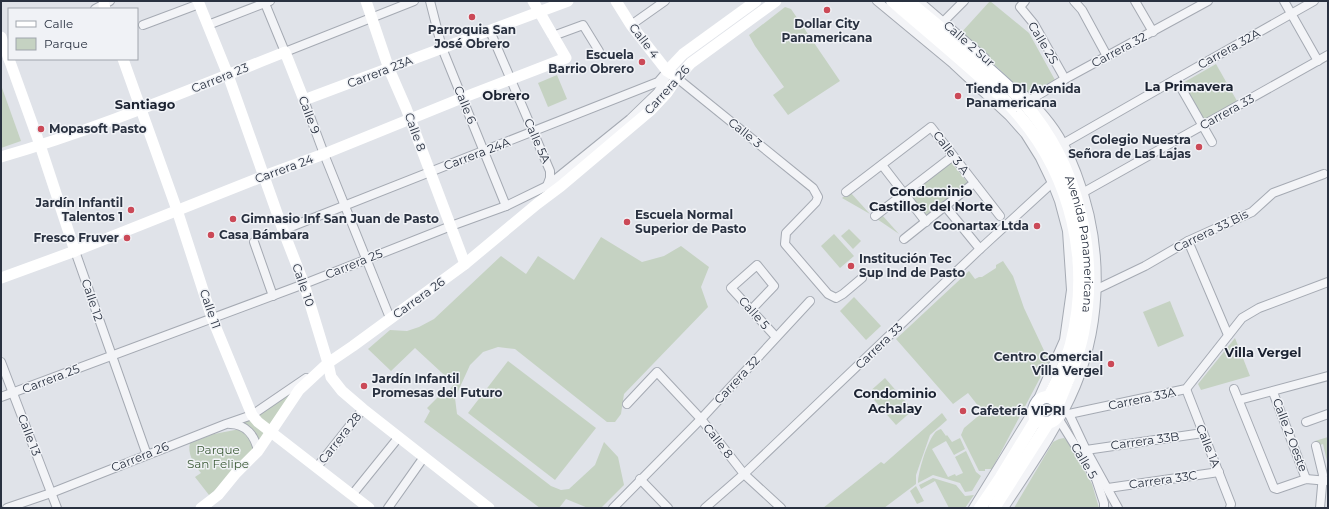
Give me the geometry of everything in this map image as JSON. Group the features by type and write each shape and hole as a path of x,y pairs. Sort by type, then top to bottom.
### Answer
{"main road":[{"name":"Avenida Panamericana","path":"892,1 960,58 1016,110 1031,130 1052,151 1068,173 1079,208 1086,245 1089,283 1082,339 1070,375 1052,412 994,508"},
{"name":"Avenida Panamericana","path":"908,1 1012,90 1041,125 1052,151"},
{"name":"Avenida Panamericana","path":"980,508 1001,477 1052,412"}],"street":[{"name":"Calle 8","path":"366,1 389,69 465,264"},
{"name":"Carrera 23","path":"1,157 142,109 414,1"},
{"name":"Calle 6","path":"430,1 442,48 506,206"},
{"path":"532,1 540,12 553,36 583,25 599,51"},
{"name":"Carrera 23A","path":"304,100 568,1"},
{"name":"Calle 4","path":"616,1 631,25 667,71 677,78"},
{"path":"631,25 665,1"},
{"name":"Carrera 26","path":"667,71 683,54 756,1"},
{"name":"Carrera 26","path":"7,508 252,415 328,363 465,264 651,110 691,63 776,1"},
{"path":"877,1 953,64 1009,116 1025,134 1052,151 1084,192 1093,229 1098,289 1089,349 1077,385 1052,412 973,508"},
{"name":"Calle 2 Sur","path":"919,1 972,46 1030,100 1046,118 1052,151"},
{"path":"943,22 964,1"},
{"path":"1074,1 1082,10 1107,56"},
{"path":"1135,1 1153,32"},
{"name":"Carrera 32","path":"1030,100 1065,79 1208,1"},
{"path":"1284,1 1318,61"},
{"name":"Carrera 32A","path":"1052,151 1314,1"},
{"path":"208,25 266,2"},
{"name":"Calle 9","path":"266,2 324,154 390,318"},
{"path":"143,26 199,3"},
{"name":"Calle 10","path":"199,3 228,75 283,230 304,284 331,376 342,391 363,409 398,438 490,508"},
{"name":"Calle 2S","path":"1023,4 1065,79"},
{"name":"Calle 5A","path":"490,31 550,171 550,178 547,186"},
{"name":"Carrera 24","path":"1,278 75,251 566,58 553,36"},
{"path":"3,47 8,57"},
{"path":"3,47 37,146"},
{"name":"Carrera 33","path":"1084,192 1328,55"},
{"path":"9,60 37,146"},
{"name":"Calle 11","path":"123,60 177,210 212,318 252,415 258,422 369,508"},
{"name":"Carrera 24A","path":"283,230 658,82 667,71"},
{"name":"Carrera 25","path":"1,397 273,296 506,206 547,186 621,126 657,93 664,83 667,71"},
{"name":"Calle 3","path":"677,78 813,188 818,197 816,202 786,233 785,244 828,294 836,298 862,278"},
{"path":"1176,79 1212,142"},
{"name":"Calle 3 A","path":"882,165 931,127 1000,216"},
{"name":"Calle 12","path":"37,146 147,455"},
{"path":"1004,508 1052,412 1071,290 1067,231 1059,201 1052,183 1052,151"},
{"path":"875,216 953,156"},
{"path":"846,192 882,165 926,222"},
{"name":"Carrera 33 Bis","path":"1098,289 1145,266 1188,241 1252,212 1273,193 1324,174"},
{"path":"904,239 974,183"},
{"name":"Carrera 33","path":"705,508 744,474 980,249 1052,183"},
{"path":"945,206 980,249"},
{"path":"1188,241 1228,335"},
{"path":"254,242 273,296"},
{"name":"Calle 5","path":"751,310 774,286 757,265 731,288 776,338"},
{"name":"Carrera 33A","path":"1052,412 1186,389 1242,318 1259,308 1328,282"},
{"name":"Carrera 32","path":"612,508 701,419 810,301"},
{"name":"Calle 13","path":"1,362 57,508"},
{"path":"201,508 218,495 258,451 299,390 328,363"},
{"name":"Calle 8","path":"627,404 657,372 701,419 744,474 780,508"},
{"path":"1239,400 1328,376"},
{"name":"Calle 1A","path":"1186,389 1187,396 1219,472 1230,506"},
{"path":"1234,389 1274,488 1277,489 1306,479 1325,480"},
{"name":"Calle 2 Oeste","path":"1273,392 1306,479"},
{"name":"Carrera 28","path":"317,467 363,409"},
{"path":"1052,412 1086,450 1118,508"},
{"name":"Calle 5","path":"1052,412 1096,479 1104,508"},
{"path":"1306,422 1328,414"},
{"path":"226,424 237,424 246,428 257,443 258,451"},
{"name":"Carrera 33B","path":"1086,450 1203,433"},
{"path":"352,495 398,438"},
{"path":"1316,446 1325,480 1320,508"},
{"path":"388,508 424,457"},
{"name":"Carrera 33C","path":"1108,488 1219,472"},
{"path":"640,479 668,508"}],"green space":[{"path":"990,1 1029,33 1055,80 1026,95 960,34"},
{"path":"785,7 791,9 840,81 788,115 773,95 784,87 749,35"},
{"path":"1216,64 1237,101 1202,122 1181,84"},
{"path":"557,75 567,99 548,107 538,83"},
{"path":"1,85 21,141 1,148"},
{"path":"951,162 968,183 926,215 909,194"},
{"path":"850,192 870,214 842,198"},
{"path":"882,215 899,234 877,219"},
{"path":"849,229 861,241 853,249 841,236"},
{"path":"834,234 854,256 840,268 821,246"},
{"path":"601,237 642,262 664,256 681,246 709,267 701,287 708,307 624,394 621,414 615,422 607,422 515,349 498,347 483,352 470,365 455,398 457,414 551,486 561,490 569,489 595,465 604,442 618,457 624,485 601,508 588,508 566,499 559,508 540,508 424,422 430,411 427,408 442,393 445,395 454,384 415,348 391,371 368,349 390,330 407,331 419,327 434,319 501,256 526,274 538,256 574,280"},
{"path":"1003,261 1013,276 1024,308 1049,361 992,469 979,471 961,435 964,428 983,412 968,393 953,404 896,339 969,271 975,279 982,277 996,268 996,265"},
{"path":"854,297 881,326 866,340 840,311"},
{"path":"1170,301 1184,336 1158,347 1143,312"},
{"path":"1235,338 1250,376 1201,390 1198,384"},
{"path":"508,361 596,428 555,480 468,413"},
{"path":"885,378 913,410 896,425 868,393"},
{"path":"293,390 269,426 256,415"},
{"path":"942,413 947,420 930,435 916,475 916,484 884,508 823,508 881,462 884,464"},
{"path":"252,417 266,431 259,442 240,423"},
{"name":"Parque San Felipe","path":"240,429 252,439 255,451 236,473 209,495 195,477 201,473 189,451 190,443 214,434"},
{"path":"941,429 952,442 960,438 965,449 954,455 946,441 932,449 948,477 963,473 955,457 966,451 976,472 981,476 972,491 965,492 960,483 933,475 918,483 921,465 931,438"},
{"path":"1328,437 1328,466 1323,444 1317,446 1315,441"},
{"path":"1064,438 1068,442 1092,484 1099,508 1014,508 1053,442"},
{"path":"933,478 956,485 965,496 974,495 965,508 949,508 935,481 921,489 919,485"},
{"path":"916,486 924,501 917,504 910,491"}],"place":[{"name":"Dollar City Panamericana","path":"827,10"},
{"name":"Parroquia San José Obrero","path":"472,17"},
{"name":"Escuela Barrio Obrero","path":"642,62"},
{"name":"Tienda D1 Avenida Panamericana","path":"958,96"},
{"name":"Mopasoft Pasto","path":"41,129"},
{"name":"Colegio Nuestra Señora de Las Lajas","path":"1199,147"},
{"name":"Jardín Infantil Talentos 1","path":"131,210"},
{"name":"Gimnasio Inf San Juan de Pasto","path":"233,219"},
{"name":"Escuela Normal Superior de Pasto","path":"627,222"},
{"name":"Coonartax Ltda","path":"1037,226"},
{"name":"Casa Bámbara","path":"211,235"},
{"name":"Fresco Fruver","path":"127,238"},
{"name":"Institución Tec Sup Ind de Pasto","path":"851,266"},
{"name":"Centro Comercial Villa Vergel","path":"1111,364"},
{"name":"Jardín Infantil Promesas del Futuro","path":"364,386"},
{"name":"Cafetería VIPRI","path":"963,411"}],"district":[{"name":"La Primavera","path":"1189,86"},
{"name":"Obrero","path":"506,95"},
{"name":"Santiago","path":"145,104"},
{"name":"Condominio Castillos del Norte","path":"931,198"},
{"name":"Villa Vergel","path":"1263,352"},
{"name":"Condominio Achalay","path":"895,400"}]}
